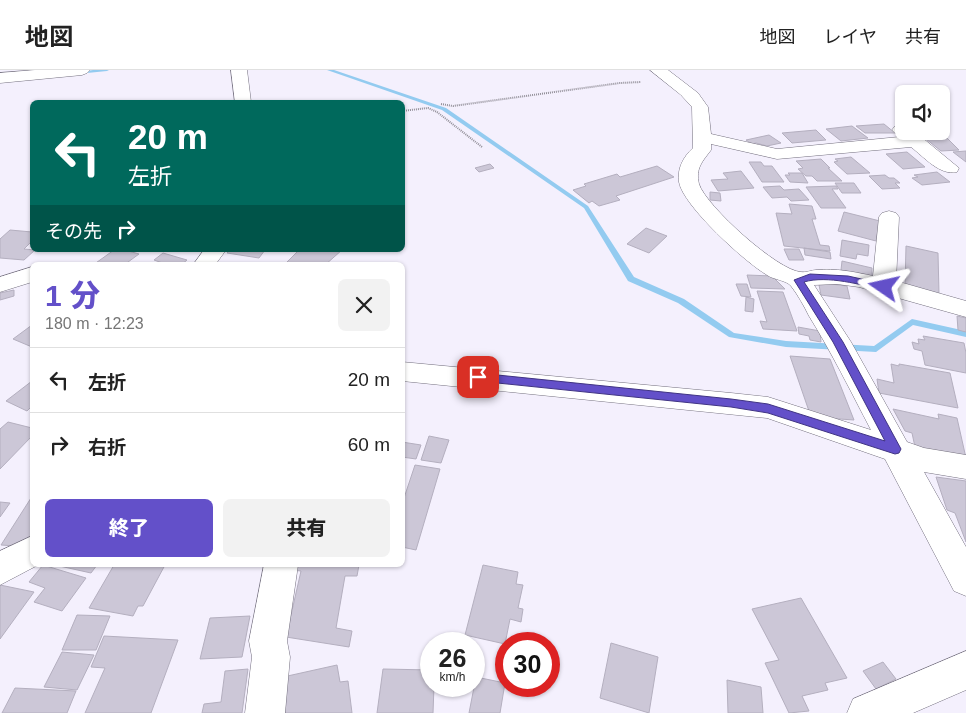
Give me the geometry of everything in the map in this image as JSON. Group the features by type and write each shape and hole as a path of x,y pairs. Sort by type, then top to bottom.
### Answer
{"street":[{"path":"0,78 82,70"},
{"path":"239,70 243,100"},
{"path":"665,76 700,107 703,137 702,150 694,158 690,166 689,182 693,192 711,215 748,251 762,262 799,280 841,349 966,580"},
{"path":"703,137 777,154 908,136 950,168"},
{"path":"884,287 889,217"},
{"path":"0,285 30,275"},
{"path":"799,280 810,277 848,279 966,309"},
{"path":"405,370 768,408 924,460 966,466"},
{"path":"0,569 30,552"},
{"path":"265,713 271,657 268,641 281,567"},
{"path":"867,713 966,670"}],"path":[{"path":"441,104 453,106 665,76"},
{"path":"405,111 428,108 437,112 482,148"}],"building":[{"path":"884,124 895,133 865,133 856,126"},
{"path":"852,126 868,138 841,141 826,129"},
{"path":"816,130 826,140 792,143 782,133"},
{"path":"769,135 781,143 767,146 756,143 752,144 746,140"},
{"path":"927,140 949,140 959,150 941,151"},
{"path":"966,151 966,162 953,152"},
{"path":"907,152 925,167 903,169 886,154"},
{"path":"851,157 870,173 847,174 834,162 838,161 835,159"},
{"path":"821,159 842,181 817,181 812,176 806,176 798,169 803,168 796,161"},
{"path":"749,162 761,162 764,166 772,166 784,182 762,182"},
{"path":"490,164 494,168 479,172 475,168"},
{"path":"657,166 674,177 616,196 620,200 599,206 592,201 589,203 573,190 586,186 584,184 617,174 620,177"},
{"path":"741,171 754,188 718,191 711,180 728,179 723,173"},
{"path":"937,172 950,182 922,185 912,178 918,177 914,175"},
{"path":"788,173 802,173 808,183 790,182 785,175 790,175"},
{"path":"885,175 889,178 894,178 900,183 895,183 900,188 882,189 869,176"},
{"path":"835,183 854,183 861,193 842,193"},
{"path":"780,186 784,190 799,189 809,200 791,201 787,197 772,198 763,187"},
{"path":"836,186 838,189 832,189 846,208 821,208 806,187"},
{"path":"710,192 720,193 721,201 710,200"},
{"path":"789,204 812,206 816,219 812,219 820,245 829,246 830,251 784,246 776,213 792,214"},
{"path":"844,212 880,221 876,241 838,231"},
{"path":"646,228 667,236 649,253 627,244"},
{"path":"10,230 30,232 30,243 24,249 33,252 24,260 0,258 0,239"},
{"path":"842,240 869,245 868,256 857,254 856,259 840,256"},
{"path":"906,246 938,253 939,294 905,286"},
{"path":"804,248 830,252 831,259 805,255"},
{"path":"784,249 799,249 804,260 789,260"},
{"path":"111,252 139,254 128,262 97,262"},
{"path":"228,252 264,252 259,258"},
{"path":"297,252 340,252 328,262 287,262"},
{"path":"163,253 187,260 185,262 160,262 154,260"},
{"path":"842,261 872,268 872,277 841,270"},
{"path":"747,275 772,276 785,289 751,288"},
{"path":"823,283 847,286 850,299 821,295 819,285"},
{"path":"736,284 747,284 751,297 741,296"},
{"path":"14,290 14,296 0,300 0,293"},
{"path":"757,291 783,292 797,331 763,329 760,321 767,322"},
{"path":"746,297 754,299 753,312 745,311"},
{"path":"957,316 966,318 966,332 958,330"},
{"path":"30,326 30,346 13,339"},
{"path":"798,327 820,331 821,342 810,340 809,336 799,334"},
{"path":"923,336 964,343 966,373 925,365 922,351 914,349 912,342 919,344 918,339 925,340"},
{"path":"790,356 830,359 854,420 811,417"},
{"path":"891,364 950,373 958,408 879,393 877,379 894,383"},
{"path":"30,383 30,408 27,411 6,401"},
{"path":"893,409 939,419 938,414 957,418 966,458 915,447 912,433 905,431"},
{"path":"8,422 30,428 30,438 0,469 0,429"},
{"path":"429,436 449,440 441,463 421,460"},
{"path":"405,442 421,445 416,459 405,457"},
{"path":"415,465 440,469 416,550 405,548 405,495"},
{"path":"936,477 966,481 966,542 955,513 947,510"},
{"path":"30,500 30,547 1,545"},
{"path":"0,502 10,503 0,517"},
{"path":"483,565 518,572 516,584 523,585 518,608 523,609 521,622 510,619 507,632 495,632 495,642 485,640 485,632 466,632"},
{"path":"41,567 50,567 86,578 62,611 34,602 45,588 29,582"},
{"path":"64,567 96,567 91,573"},
{"path":"113,567 164,567 143,606 138,606 133,616 89,608"},
{"path":"294,567 359,567 357,576 345,576 336,628 352,631 349,647 286,637 301,571 293,570"},
{"path":"0,585 34,592 0,639"},
{"path":"801,598 847,678 825,683 828,690 802,696 809,711 789,713 765,663 779,660 752,609"},
{"path":"77,615 110,616 96,650 62,650"},
{"path":"250,616 242,657 200,659 210,618"},
{"path":"104,636 178,640 151,713 85,713 105,668 91,667"},
{"path":"611,643 658,657 649,713 600,698"},
{"path":"62,652 94,655 77,690 44,687"},
{"path":"883,662 896,679 876,689 863,671"},
{"path":"337,665 340,682 348,681 352,713 285,713 283,677"},
{"path":"248,669 242,713 202,713 204,704 221,702 225,671"},
{"path":"383,669 420,670 420,697 434,697 433,713 377,713"},
{"path":"485,679 495,681 495,697 503,697 500,713 469,713 472,697 485,697"},
{"path":"727,680 761,687 763,713 728,713"},
{"path":"15,688 76,691 67,713 2,713"}],"waterway":[{"path":"77,73 107,70"},
{"path":"329,70 444,109 586,207 631,279 681,301 732,335 786,344 876,349 912,322 966,334"}],"route":[{"path":"478,377 768,408 895,449 838,342 799,280 810,277 848,279 884,287"}]}
